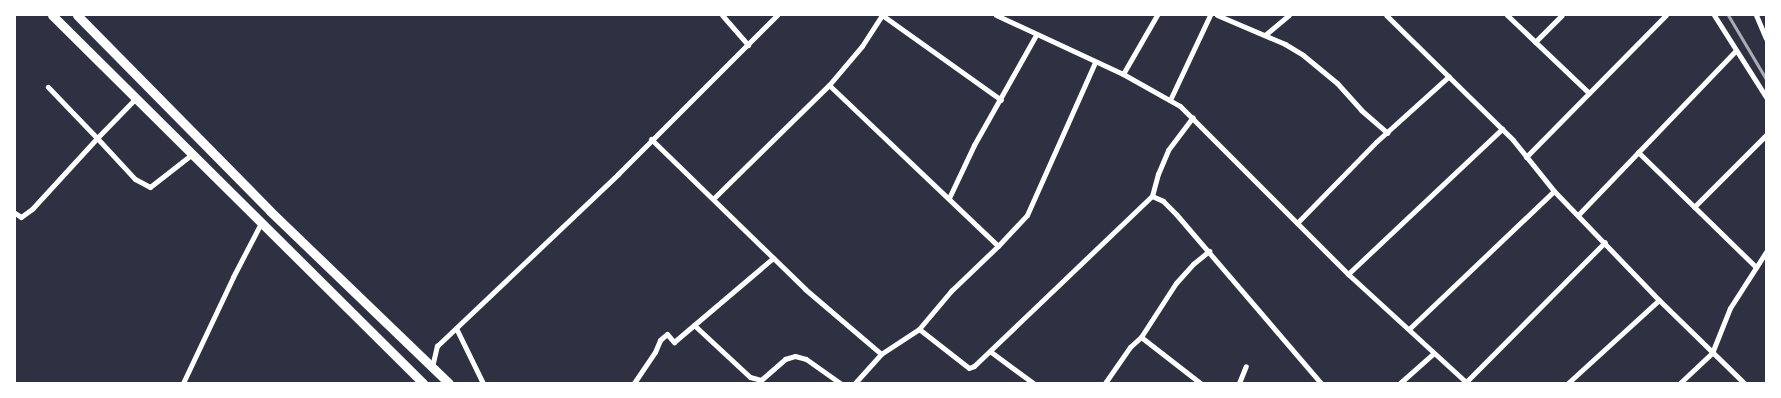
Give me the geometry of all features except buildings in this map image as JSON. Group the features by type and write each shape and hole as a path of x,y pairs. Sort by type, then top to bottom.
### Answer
{"main road":[{"path":"52,15 191,155 423,383"},
{"path":"77,15 270,211 449,383"},
{"path":"168,131 180,120"}],"street":[{"path":"722,15 748,44"},
{"path":"432,367 437,346 618,174 777,15"},
{"path":"714,198 829,85 862,46 882,15 1000,100"},
{"path":"996,15 1123,74 1170,100 1192,117 1348,274 1466,383 1604,242"},
{"path":"1123,74 1157,15"},
{"path":"1170,100 1210,15"},
{"path":"1217,15 1265,35 1303,55 1338,83 1361,110 1387,133"},
{"path":"1265,35 1289,15"},
{"path":"1386,15 1502,129 1554,191 1659,300 1744,383"},
{"path":"1507,15 1589,93"},
{"path":"1535,42 1562,15"},
{"path":"1526,157 1666,15"},
{"path":"1714,15 1766,97"},
{"path":"1756,15 1766,38"},
{"path":"949,198 974,145 1036,35"},
{"path":"1578,215 1736,50"},
{"path":"855,383 881,354 919,329 952,291 1027,215 1095,62"},
{"path":"1297,223 1387,133 1449,76"},
{"path":"829,85 998,246"},
{"path":"48,88 135,179 150,188 191,155"},
{"path":"15,213 21,217 32,209 135,99"},
{"path":"919,329 969,368 974,366 991,352 1152,196 1158,174 1168,150 1192,117"},
{"path":"1348,274 1502,129"},
{"path":"1694,206 1766,135"},
{"path":"651,139 812,295 881,354"},
{"path":"1638,152 1756,267"},
{"path":"1409,329 1554,191"},
{"path":"1152,196 1163,201 1176,214 1321,383"},
{"path":"183,383 246,250 261,224"},
{"path":"1105,383 1130,347 1141,337 1176,283 1193,264 1209,251"},
{"path":"1680,383 1712,353 1730,308 1766,252"},
{"path":"634,383 655,352 660,340 667,334 674,342 773,258"},
{"path":"1568,383 1659,300"},
{"path":"694,325 750,377 761,380 785,359 795,356 806,358 840,383"},
{"path":"456,328 483,383"},
{"path":"1141,337 1200,383"},
{"path":"991,352 1033,383"},
{"path":"1400,383 1434,353"},
{"path":"1239,383 1246,366"}],"railway":[{"path":"1728,15 1766,79"}]}
